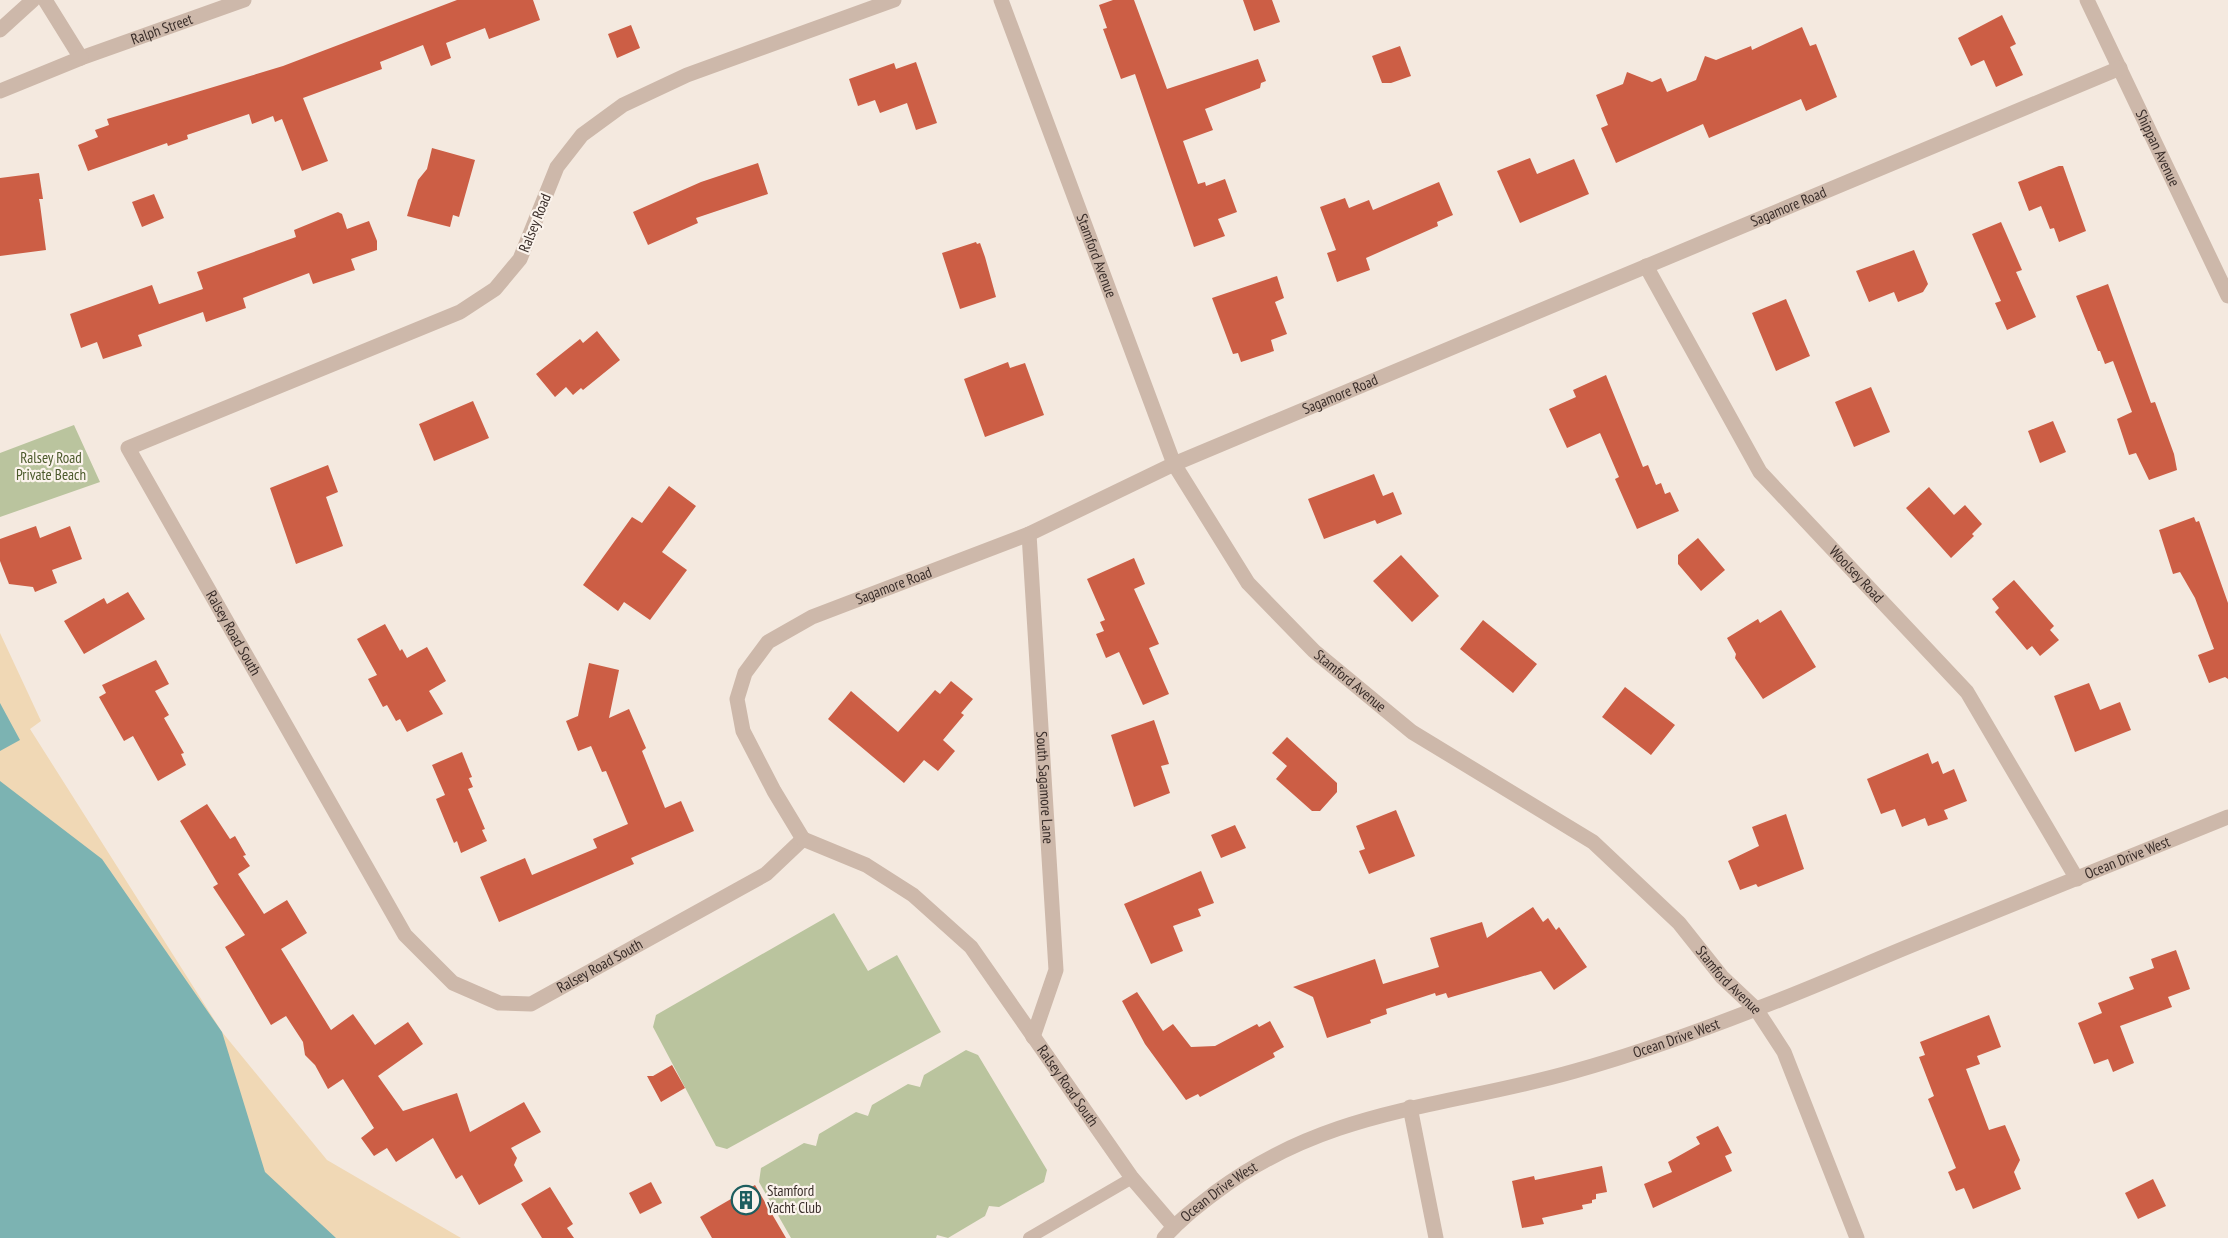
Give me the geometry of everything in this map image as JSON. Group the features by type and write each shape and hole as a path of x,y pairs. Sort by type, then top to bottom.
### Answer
{"street":[{"path":"0,30 33,0"},
{"path":"45,0 81,58"},
{"name":"Ralph Street","path":"0,91 81,58 244,0"},
{"name":"Ralsey Road","path":"128,448 460,312 495,289 520,259 557,167 582,135 623,105 687,75 894,0"},
{"name":"Stamford Avenue","path":"1000,0 1174,464 1248,583 1314,651 1412,732 1593,842 1679,923 1722,977 1756,1009 1784,1052 1857,1238"},
{"name":"Shippan Avenue","path":"2087,0 2228,296"},
{"name":"Sagamore Road","path":"803,839 774,791 744,731 737,699 746,673 768,642 812,617 1029,534 1174,464 2120,68"},
{"name":"Woolsey Road","path":"1646,266 1760,472 1967,692 2077,879"},
{"name":"Ralsey Road South","path":"128,448 405,935 453,983 499,1003 531,1004 766,874 803,839 866,865 912,895 971,947 1169,1232"},
{"name":"South Sagamore Lane","path":"1029,534 1056,970 1034,1037"},
{"name":"Ocean Drive West","path":"1169,1232 1228,1184 1276,1154 1331,1131 1410,1107 1575,1071 1756,1009 2228,817"},
{"path":"1410,1107 1436,1238"}],"lane":[{"path":"1029,1238 1132,1178"}],"green space":[{"name":"Ralsey Road Private Beach","path":"74,425 100,482 0,517 0,453"},
{"path":"834,913 868,971 897,955 941,1032 727,1149 716,1146 653,1027 656,1015"},
{"path":"966,1050 978,1055 1047,1170 1044,1182 999,1207 989,1206 985,1216 948,1238 937,1235 936,1238 791,1238 759,1182 761,1168 804,1143 816,1146 819,1134 856,1112 868,1116 872,1105 908,1084 920,1087 924,1075"}],"sand":[{"path":"0,633 41,721 30,729 222,1032 327,1160 461,1238 229,1238 0,886"}],"water":[{"path":"0,703 20,740 0,751"},
{"path":"0,781 102,859 222,1032 265,1172 336,1238 0,1238"}],"building":[{"path":"457,0 533,0 540,20 489,39 485,28 446,43 451,58 431,66 423,45 380,62 382,69 303,98 328,161 302,171 282,119 275,122 273,116 252,124 249,114 187,135 188,139 168,146 167,143 88,171 78,145 98,137 95,130 109,125 107,119 283,66"},
{"path":"1113,0 1134,0 1167,89 1258,59 1266,81 1261,83 1260,88 1205,109 1213,130 1183,141 1198,184 1205,182 1206,186 1225,179 1237,212 1218,219 1225,236 1194,247 1135,74 1121,79 1103,29 1107,28 1099,5"},
{"path":"1243,0 1272,0 1280,22 1254,31"},
{"path":"2002,15 2016,44 2010,47 2023,75 1996,87 1984,60 1971,66 1958,38"},
{"path":"631,25 640,48 617,58 608,34"},
{"path":"1802,27 1810,46 1816,44 1837,97 1806,111 1801,99 1709,138 1703,124 1616,163 1601,128 1608,125 1596,95 1623,84 1627,72 1652,82 1661,78 1667,92 1696,80 1705,56 1716,60 1751,46 1752,50"},
{"path":"1400,46 1411,76 1391,83 1382,83 1372,56"},
{"path":"916,62 937,123 916,130 907,103 880,113 875,100 858,106 849,79 894,63 896,69"},
{"path":"432,148 475,160 459,217 453,215 450,227 407,216 418,180 427,169"},
{"path":"1530,158 1537,174 1574,159 1589,194 1520,223 1497,171"},
{"path":"758,163 768,194 696,218 698,223 648,245 633,212 701,182"},
{"path":"2063,166 2086,231 2059,242 2054,228 2050,229 2041,206 2029,211 2018,182"},
{"path":"39,173 43,199 39,199 46,250 0,256 0,178"},
{"path":"1439,182 1453,215 1437,222 1438,226 1366,258 1370,270 1337,282 1327,253 1336,250 1320,207 1345,198 1349,208 1369,200 1373,210"},
{"path":"154,194 164,218 142,227 132,202"},
{"path":"338,212 342,214 347,229 369,221 377,241 377,250 351,259 355,270 313,284 309,273 243,298 246,308 206,322 203,312 138,335 142,346 103,359 97,342 81,348 70,314 152,285 159,304 203,289 197,272 296,237 294,230"},
{"path":"2001,222 2022,270 2016,272 2036,317 2007,330 1995,303 2001,301 1972,234"},
{"path":"976,242 980,243 996,297 960,309 942,253"},
{"path":"1914,250 1928,284 1923,292 1898,302 1894,292 1869,302 1856,271"},
{"path":"1277,276 1284,298 1275,302 1287,334 1271,340 1274,351 1241,362 1238,353 1233,354 1212,298"},
{"path":"2108,284 2151,403 2155,402 2174,454 2177,470 2149,480 2136,453 2129,455 2117,419 2132,412 2113,361 2105,364 2076,296"},
{"path":"1786,299 1810,356 1776,371 1752,313"},
{"path":"597,331 620,360 583,390 581,388 573,395 566,387 555,397 536,374 580,339 583,343"},
{"path":"1008,362 1010,368 1025,363 1044,415 985,437 964,379"},
{"path":"1606,375 1643,467 1648,465 1656,485 1661,483 1665,494 1670,492 1679,511 1637,529 1615,479 1619,477 1600,433 1567,448 1549,409 1576,397 1573,390"},
{"path":"1871,387 1890,432 1854,447 1835,402"},
{"path":"473,401 489,438 434,461 419,424"},
{"path":"2053,421 2066,452 2040,463 2028,431"},
{"path":"328,465 338,492 326,497 343,546 296,564 270,488"},
{"path":"1374,474 1383,496 1393,492 1402,514 1377,524 1375,520 1324,539 1308,499"},
{"path":"669,486 696,506 662,552 687,570 650,620 624,602 618,611 583,585 632,517 642,523"},
{"path":"1929,487 1954,515 1965,505 1982,524 1972,534 1974,536 1951,558 1906,508"},
{"path":"2194,517 2196,522 2199,521 2228,603 2228,679 2225,677 2209,683 2198,655 2214,649 2195,598 2180,572 2173,574 2159,530"},
{"path":"36,526 40,538 70,526 82,559 52,570 57,583 35,592 33,587 9,584 0,561 0,539"},
{"path":"1698,538 1725,570 1701,591 1678,564 1678,555"},
{"path":"1401,555 1439,596 1412,622 1373,581"},
{"path":"1134,558 1145,584 1134,589 1159,644 1149,648 1169,694 1143,705 1119,652 1106,658 1096,634 1104,631 1100,622 1105,620 1087,579"},
{"path":"2014,580 2054,626 2050,630 2059,640 2040,656 2032,646 2027,650 1995,612 1999,608 1992,599"},
{"path":"128,592 145,619 84,654 64,621 104,598 107,604"},
{"path":"1781,610 1816,667 1763,699 1735,658 1736,654 1727,638 1758,619 1760,623"},
{"path":"1483,620 1537,664 1513,693 1460,649"},
{"path":"385,624 400,651 402,649 407,658 427,647 446,681 429,691 443,714 407,732 400,719 396,721 387,705 383,707 368,679 377,675 357,639"},
{"path":"156,660 169,684 155,691 169,715 164,718 184,753 181,754 186,765 158,781 133,736 124,741 99,697 106,693 102,685"},
{"path":"589,663 619,670 609,718 629,709 646,748 642,751 665,808 681,801 694,831 631,858 634,864 499,922 480,877 525,858 532,875 597,848 593,839 628,824 606,771 602,772 591,746 578,751 566,721 578,716"},
{"path":"951,681 973,699 961,713 964,715 943,740 955,751 938,771 924,760 904,783 828,719 851,691 898,732 935,690 940,694"},
{"path":"2089,683 2100,710 2120,702 2131,730 2075,752 2054,696"},
{"path":"1625,687 1675,725 1651,755 1602,717"},
{"path":"1154,720 1169,764 1161,766 1170,793 1134,807 1111,735"},
{"path":"1287,737 1337,783 1337,792 1320,811 1312,811 1276,779 1287,766 1272,753"},
{"path":"462,752 472,777 469,778 473,787 468,789 485,829 482,830 487,841 461,853 457,841 454,843 436,799 445,795 432,765"},
{"path":"1928,753 1932,764 1938,761 1943,774 1954,769 1967,801 1944,810 1948,819 1928,826 1925,818 1902,827 1895,809 1881,814 1867,779"},
{"path":"207,804 230,839 235,836 246,855 243,856 250,866 238,874 264,914 287,900 307,933 281,949 331,1030 353,1014 375,1045 408,1022 423,1044 378,1076 403,1111 457,1093 470,1132 524,1102 541,1132 511,1148 517,1158 514,1165 523,1181 479,1205 462,1175 456,1179 433,1138 396,1162 387,1148 374,1156 361,1138 374,1128 343,1079 328,1089 315,1065 305,1055 303,1042 286,1016 271,1025 225,947 245,935 213,887 218,884 180,821"},
{"path":"1396,810 1415,856 1369,874 1359,851 1365,849 1356,826"},
{"path":"1786,814 1804,869 1758,887 1756,884 1740,890 1728,861 1759,846 1752,827"},
{"path":"1235,825 1246,848 1221,858 1211,835"},
{"path":"1201,871 1214,903 1198,909 1201,916 1173,926 1183,951 1151,964 1124,904"},
{"path":"1533,907 1543,922 1548,918 1556,930 1559,927 1587,967 1554,990 1541,971 1448,998 1446,993 1436,996 1435,993 1386,1009 1387,1014 1370,1020 1371,1023 1327,1038 1313,997 1293,987 1375,959 1383,984 1439,967 1430,938 1482,922 1487,938"},
{"path":"2176,950 2190,989 2168,997 2172,1007 2120,1026 2134,1063 2113,1072 2108,1059 2094,1064 2078,1023 2102,1013 2098,1003 2134,989 2129,977 2154,968 2151,959"},
{"path":"1137,992 1163,1031 1173,1024 1191,1047 1215,1046 1257,1024 1259,1027 1270,1021 1284,1047 1273,1053 1275,1057 1200,1097 1198,1094 1186,1100 1145,1044 1122,1001"},
{"path":"1989,1015 2001,1047 1977,1056 1980,1064 1966,1069 1989,1130 2005,1125 2020,1160 2014,1172 2021,1189 1973,1209 1964,1188 1956,1191 1948,1172 1956,1168 1928,1099 1934,1096 1919,1057 1925,1055 1920,1042"},
{"path":"672,1065 685,1088 661,1102 647,1076 653,1076"},
{"path":"1718,1126 1732,1153 1725,1156 1732,1171 1653,1208 1644,1184 1672,1172 1668,1162 1700,1144 1696,1137"},
{"path":"1602,1166 1607,1192 1596,1194 1596,1199 1592,1200 1592,1203 1582,1205 1583,1209 1542,1218 1544,1224 1522,1228 1512,1181 1534,1176 1535,1180"},
{"path":"2153,1179 2166,1206 2138,1219 2125,1193"},
{"path":"651,1182 662,1203 640,1214 629,1193"},
{"name":"Stamford Yacht Club","path":"755,1185 786,1238 712,1238 700,1217"},
{"path":"550,1187 573,1224 567,1228 574,1238 542,1238 521,1204"}],"place":[{"name":"Stamford Yacht Club","path":"746,1200"}]}
